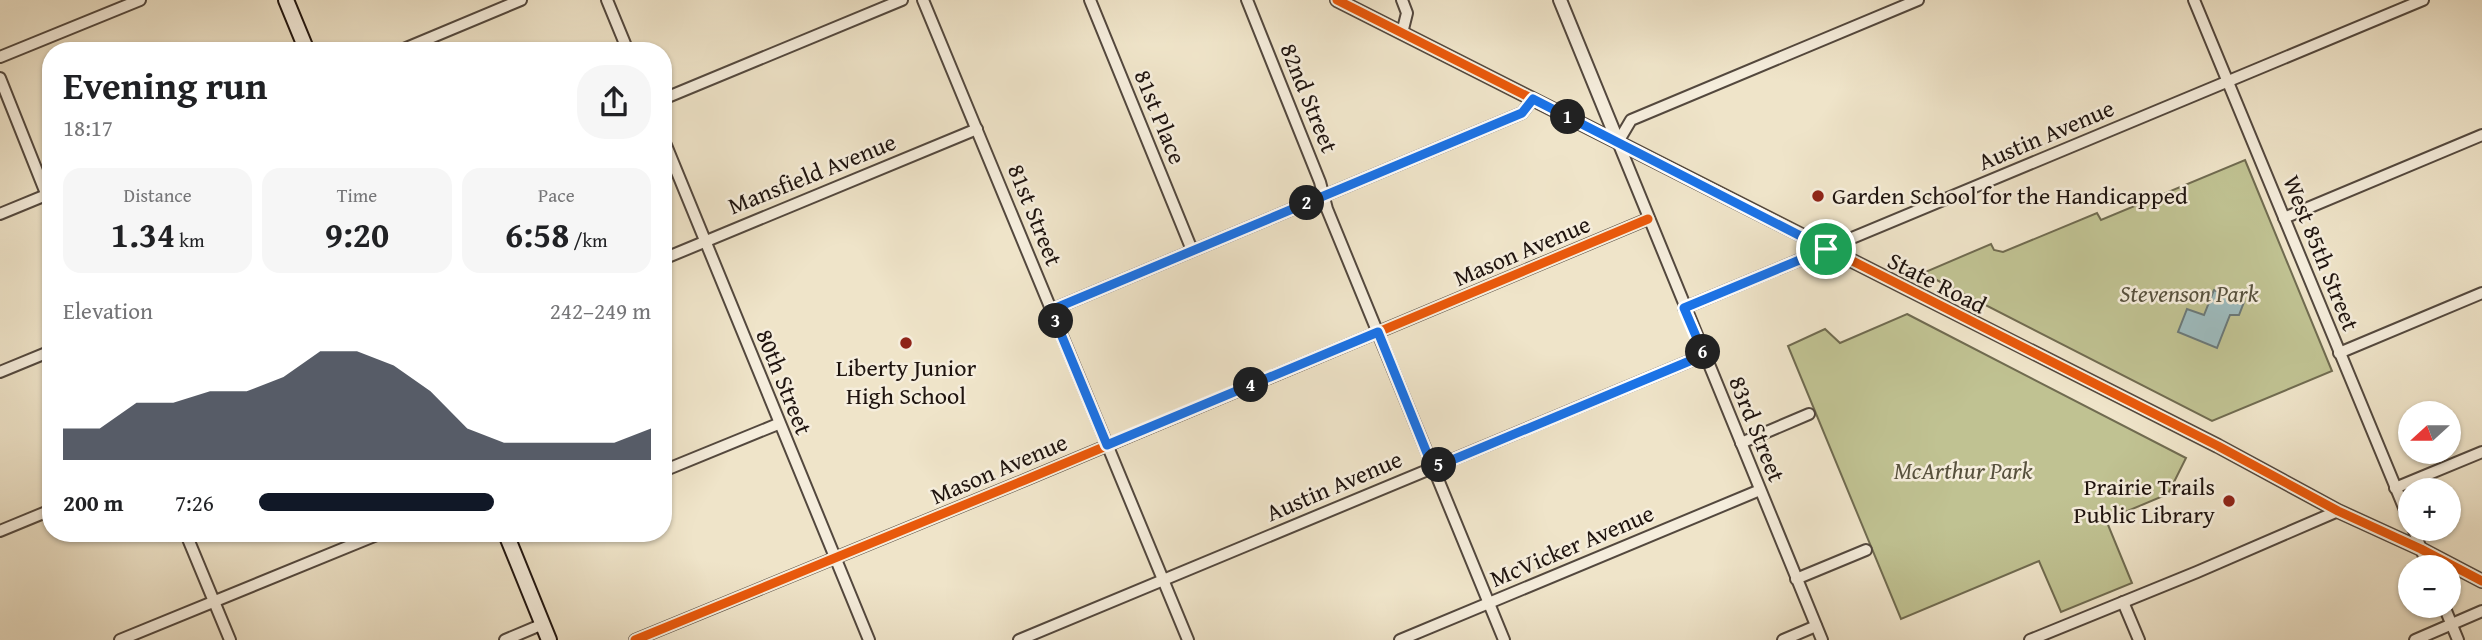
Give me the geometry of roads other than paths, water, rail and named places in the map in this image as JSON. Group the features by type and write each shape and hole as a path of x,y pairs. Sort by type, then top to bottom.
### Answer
{"main road":[{"path":"286,0 303,42"},
{"path":"512,542 549,640"}],"street":[{"path":"0,57 141,0"},
{"path":"421,42 521,0"},
{"path":"607,0 624,42"},
{"path":"672,95 902,0"},
{"name":"81st Street","path":"923,0 1188,640"},
{"name":"81st Place","path":"1090,0 1192,250"},
{"name":"82nd Street","path":"1247,0 1324,195 1327,209 1504,640"},
{"name":"State Road","path":"1337,0 2227,451 2338,511 2421,549 2482,581"},
{"path":"1402,0 1407,13 1402,33"},
{"name":"83rd Street","path":"1560,0 1822,640"},
{"path":"1618,142 1631,120 1917,0"},
{"name":"West 85th Street","path":"2194,0 2398,495"},
{"name":"Austin Avenue","path":"1684,308 2423,0"},
{"path":"0,78 42,181"},
{"path":"1051,310 1522,113 1533,99"},
{"name":"Mansfield Avenue","path":"672,255 977,129"},
{"path":"2284,218 2482,135"},
{"name":"80th Street","path":"672,161 869,640"},
{"path":"0,214 42,200"},
{"name":"Mason Avenue","path":"635,640 1648,219"},
{"path":"2339,353 2482,293"},
{"path":"0,372 42,355"},
{"name":"Austin Avenue","path":"1019,640 1704,355"},
{"path":"1741,443 1810,414"},
{"path":"672,467 779,424"},
{"path":"2395,488 2482,452"},
{"name":"McVicker Avenue","path":"1400,640 1760,490"},
{"path":"2030,640 2338,511"},
{"path":"0,531 42,514"},
{"path":"2418,541 2423,555"},
{"path":"189,542 230,640"},
{"path":"120,640 359,542"},
{"path":"1796,579 1866,550"},
{"path":"2123,602 2138,640"},
{"path":"2414,640 2482,611"},
{"path":"2449,618 2458,640"},
{"path":"505,640 543,624"},
{"path":"1783,640 1816,626"}],"water":[{"path":"2214,290 2244,302 2239,315 2230,315 2217,348 2178,332 2187,309 2204,315"}],"place":[{"name":"Garden School for the Handicapped","path":"1818,196"},
{"name":"Liberty Junior High School","path":"906,343"},
{"name":"Prairie Trails Public Library","path":"2229,501"}],"park label":[{"name":"Stevenson Park","path":"2189,294"},
{"name":"McArthur Park","path":"1963,471"}]}
